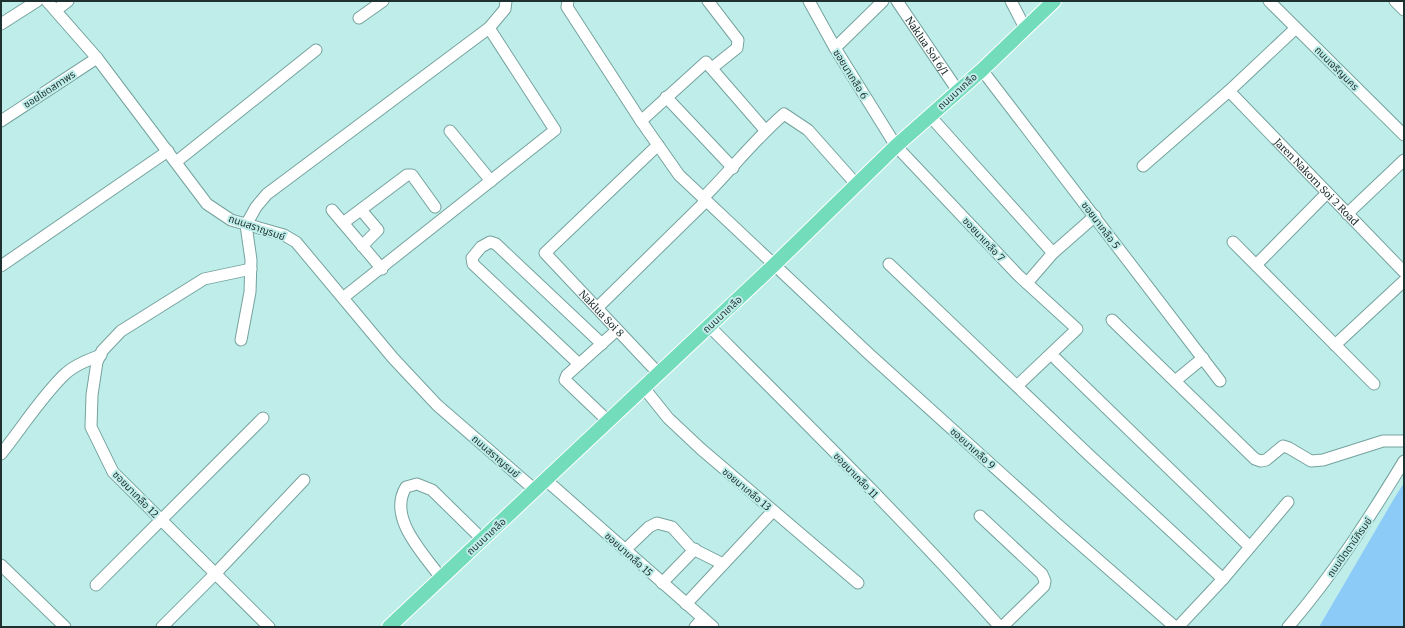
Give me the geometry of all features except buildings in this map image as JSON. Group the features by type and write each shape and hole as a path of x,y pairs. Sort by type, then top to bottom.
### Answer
{"main road":[{"name":"ถนนนาเกลือ","path":"389,627 774,265 896,146 982,70 1054,1"}],"street":[{"path":"1,24 37,1"},
{"name":"ถนนสราญรมย์","path":"47,1 97,58 207,204 231,220 284,235 296,242 344,297 393,358 437,405 535,490"},
{"path":"56,10 68,1"},
{"path":"359,18 383,1"},
{"path":"241,340 250,292 251,269 246,225 256,207 267,194 489,28 505,9 506,1"},
{"name":"ซอยนาเกลือ 9","path":"568,1 567,7 641,121 679,175 869,354 1021,492 1176,627"},
{"path":"708,1 738,40 737,48 712,68"},
{"name":"ซอยนาเกลือ 6","path":"809,1 835,48 896,146"},
{"path":"835,48 883,1"},
{"name":"Naklua Soi 6/1","path":"897,1 958,91"},
{"path":"1011,1 1025,28"},
{"name":"ถนนเจริญนคร","path":"1269,1 1404,135"},
{"path":"1395,1 1404,10"},
{"path":"344,297 382,269 555,130 489,28"},
{"path":"1143,166 1229,91 1296,28"},
{"path":"176,162 316,50"},
{"name":"ซอยโชดสกาพร","path":"1,121 97,58"},
{"path":"641,121 706,62 765,130"},
{"name":"ซอยนาเกลือ 5","path":"982,70 1220,381"},
{"name":"Jaren Nakorn Soi 2 Road","path":"1229,91 1404,272"},
{"path":"666,97 733,168"},
{"path":"597,308 704,200 765,130 784,114 808,130 856,184"},
{"path":"930,116 1053,253"},
{"path":"450,131 491,181"},
{"name":"Naklua Soi 8","path":"658,145 545,254 658,374"},
{"name":"ซอยนาเกลือ 7","path":"896,146 1027,283 1077,329 1017,386"},
{"path":"1,266 168,151"},
{"path":"1348,214 1404,160"},
{"path":"343,223 410,175 435,207"},
{"path":"1256,265 1327,193"},
{"path":"332,210 382,269"},
{"path":"361,210 378,230 362,246"},
{"path":"1027,283 1053,253 1095,216"},
{"path":"580,364 473,264 472,258 481,247 490,242 496,244 602,344"},
{"path":"1233,242 1374,384"},
{"path":"890,264 1017,386 1223,579"},
{"name":"ซอยนาเกลือ 12","path":"251,269 204,279 121,331 100,355 97,362 92,395 91,427 113,472 269,627"},
{"path":"1335,345 1404,281"},
{"path":"1112,320 1256,459 1261,461 1266,460 1282,446 1289,448 1311,461 1323,460 1383,441 1404,441"},
{"name":"ซอยนาเกลือ 11","path":"709,326 841,459 1001,627"},
{"path":"608,421 566,383 565,380 567,375 617,330"},
{"path":"1,454 47,395 66,374 81,364 100,355"},
{"path":"1175,381 1203,358"},
{"path":"1056,359 1250,547"},
{"name":"ซอยนาเกลือ 13","path":"644,388 668,418 701,449 858,583"},
{"path":"96,585 263,418"},
{"name":"ถนนปัตตานีภิรมย์","path":"1288,627 1314,597 1363,529 1404,461"},
{"path":"162,627 215,574 304,480"},
{"name":"ซอยนาเกลือ 15","path":"546,480 713,627"},
{"path":"441,578 410,534 402,518 399,506 401,495 406,487 417,484 432,490 482,539"},
{"path":"1176,627 1223,579 1288,502"},
{"path":"686,604 774,511"},
{"path":"980,516 1042,574 1045,581 1044,586 1001,627"},
{"path":"625,550 649,527 657,523 672,527 694,549 723,564"},
{"path":"662,583 694,549"},
{"path":"1,565 65,627"},
{"path":"695,627 703,618"}],"water":[{"path":"1404,483 1404,627 1319,627 1395,497"}]}
